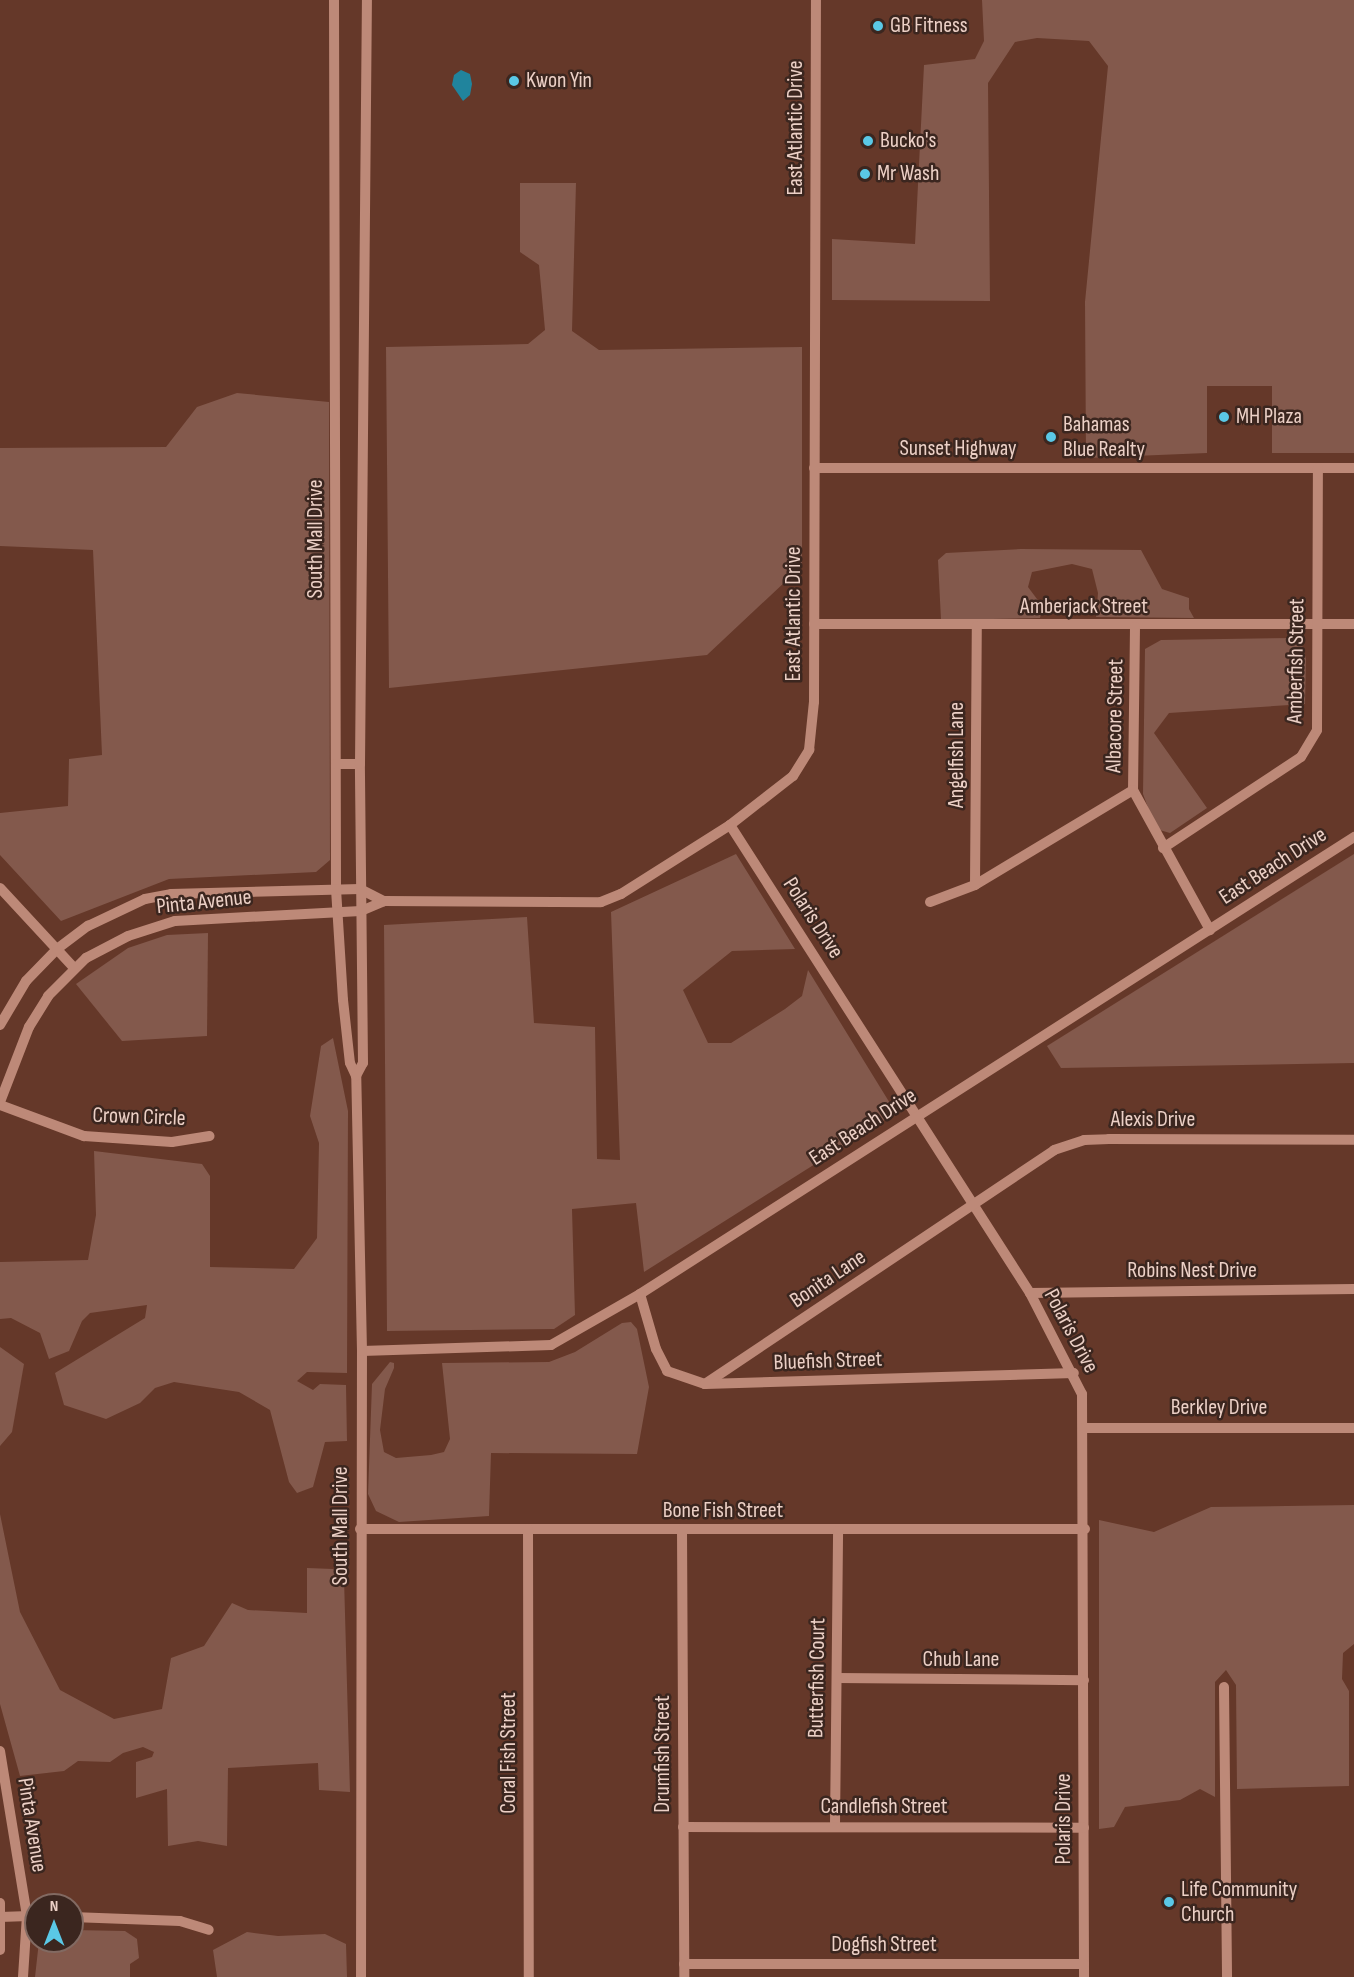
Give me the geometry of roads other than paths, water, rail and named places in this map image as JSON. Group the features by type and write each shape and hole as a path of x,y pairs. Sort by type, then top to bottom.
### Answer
{"street":[{"name":"South Mall Drive","path":"334,0 336,889 350,1063 356,1076 362,1351 361,1977"},
{"name":"South Mall Drive","path":"356,1076 363,1063 360,764 367,0"},
{"name":"East Atlantic Drive","path":"361,911 384,901 601,902 621,894 730,825 793,776 809,750 813,624 816,0"},
{"name":"Sunset Highway","path":"813,468 1354,468"},
{"name":"Amberfish Street","path":"1163,848 1301,757 1317,730 1318,468"},
{"name":"Amberjack Street","path":"813,624 1135,627 1354,624"},
{"name":"Angelfish Lane","path":"975,885 977,626"},
{"name":"Albacore Street","path":"1135,627 1133,790 1210,930"},
{"path":"336,764 360,764"},
{"path":"930,902 975,885 1133,790"},
{"name":"Polaris Drive","path":"730,825 972,1206 1030,1293 1074,1373 1082,1394 1085,1529 1084,1977"},
{"name":"East Beach Drive","path":"362,1351 551,1345 640,1294 916,1115 1354,837"},
{"path":"0,888 74,968"},
{"name":"East Atlantic Drive","path":"360,889 384,901"},
{"name":"Pinta Avenue","path":"0,1025 26,981 57,949 88,926 145,899 171,894 360,889"},
{"name":"Pinta Avenue","path":"0,1103 37,1011 74,968 129,936 175,921 361,911"},
{"name":"Crown Circle","path":"0,1103 84,1136 172,1142 210,1136"},
{"name":"Alexis Drive","path":"972,1206 1054,1150 1084,1140 1354,1140"},
{"name":"Bonita Lane","path":"705,1384 972,1206"},
{"name":"Robins Nest Drive","path":"1030,1293 1354,1289"},
{"name":"Bluefish Street","path":"640,1294 656,1349 667,1371 705,1384 1074,1373"},
{"name":"Berkley Drive","path":"1084,1428 1354,1428"},
{"name":"Bone Fish Street","path":"360,1529 838,1531 1085,1529"},
{"name":"Coral Fish Street","path":"528,1530 529,1977"},
{"name":"Drumfish Street","path":"682,1530 684,1977"},
{"name":"Butterfish Court","path":"835,1826 838,1531"},
{"name":"Chub Lane","path":"837,1678 1084,1680"},
{"path":"1224,1687 1227,1977"},
{"name":"Pinta Avenue","path":"0,1751 28,1893"},
{"name":"Candlefish Street","path":"683,1827 1084,1828"},
{"path":"0,1903 0,1950"},
{"path":"1,1916 24,1916"},
{"path":"84,1917 180,1921 209,1930"},
{"name":"Pinta Avenue","path":"23,1977 27,1953"},
{"name":"Dogfish Street","path":"684,1964 1084,1964"}],"water":[{"path":"461,70 470,74 472,84 470,95 463,101 452,85 454,75"}],"place":[{"name":"GB Fitness","path":"878,26"},
{"name":"Kwon Yin","path":"514,81"},
{"name":"Bucko's","path":"868,141"},
{"name":"Mr Wash","path":"865,174"},
{"name":"MH Plaza","path":"1224,417"},
{"name":"Bahamas Blue Realty","path":"1051,437"},
{"name":"Life Community Church","path":"1169,1902"}]}
